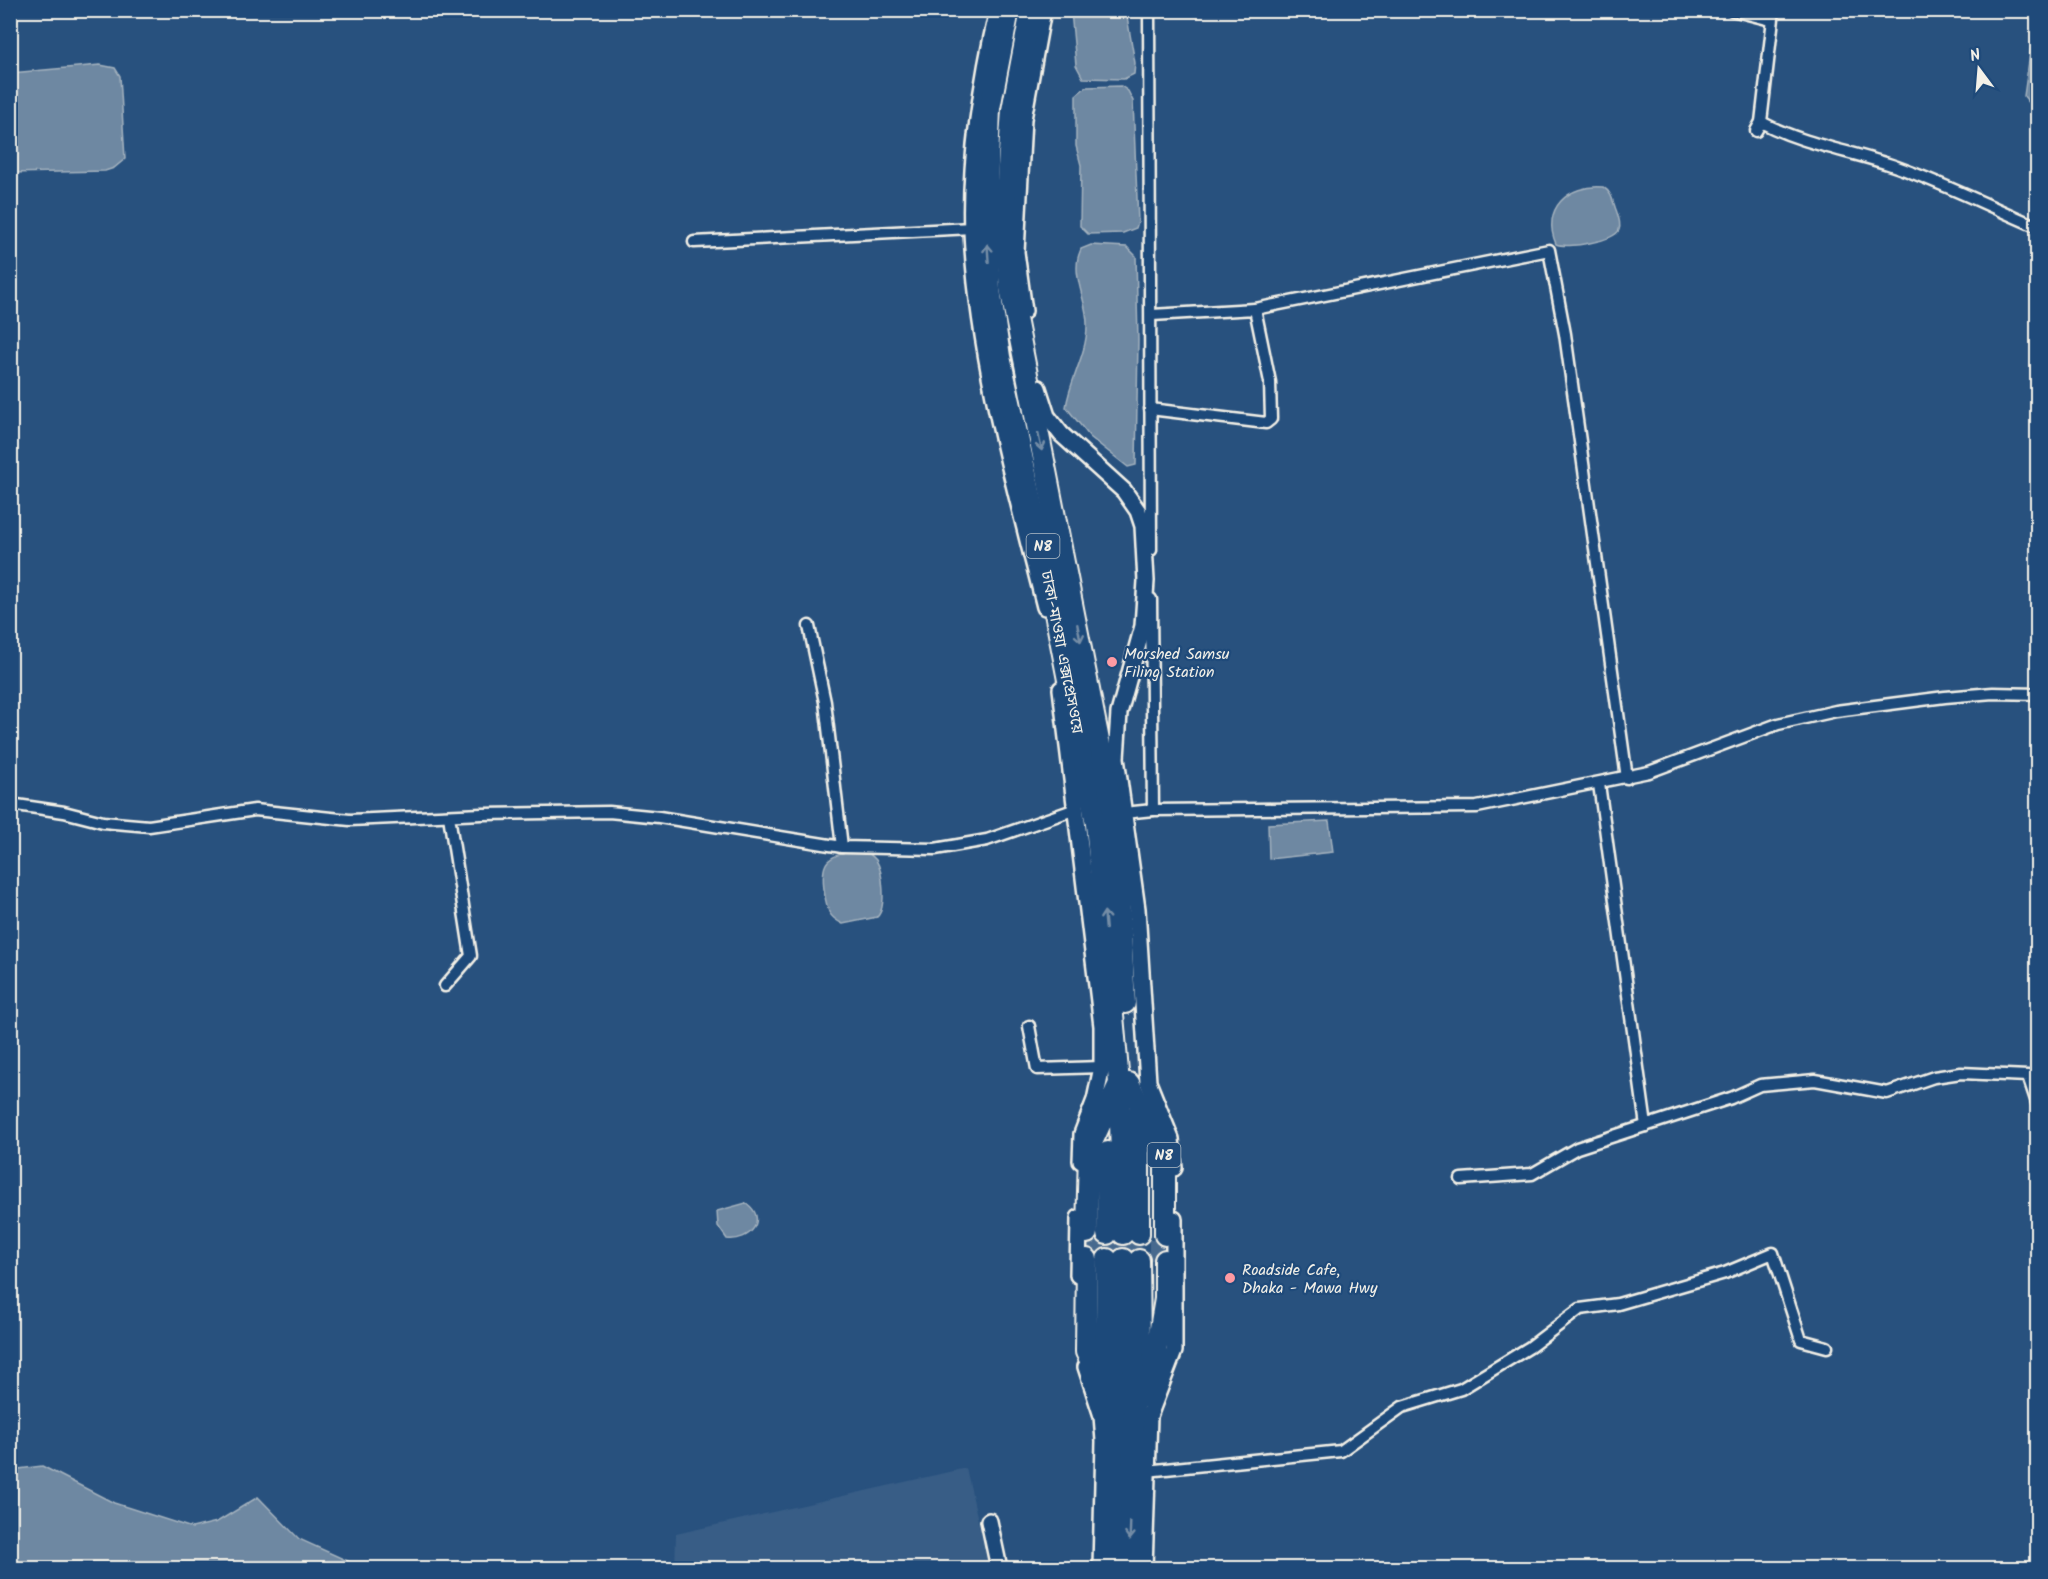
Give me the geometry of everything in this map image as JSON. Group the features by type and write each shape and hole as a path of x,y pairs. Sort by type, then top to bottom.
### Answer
{"highway":[{"name":"ঢাকা-মাওয়া এক্সপ্রেসওয়ে","path":"1009,10 990,108 986,221 990,289 1000,357 1041,541 1096,825 1112,1104 1126,1234"},
{"name":"ঢাকা-মাওয়া এক্সপ্রেসওয়ে","path":"1031,10 1012,110 1004,223 1010,288 1115,822 1112,1104 1126,1234"},
{"name":"ঢাকা-মাওয়া এক্সপ্রেসওয়ে","path":"1112,1104 1149,1124"},
{"name":"ঢাকা-মাওয়া এক্সপ্রেসওয়ে","path":"1112,1104 1126,1234"},
{"name":"ঢাকা-মাওয়া এক্সপ্রেসওয়ে","path":"1126,1234 1149,1124"},
{"name":"ঢাকা-মাওয়া এক্সপ্রেসওয়ে","path":"1126,1234 1149,1124"},
{"path":"1125,1385 1165,1299 1126,1259"},
{"path":"1126,1259 1125,1385 1129,1569"},
{"path":"1112,1569 1125,1385 1126,1259"},
{"path":"1125,1385 1126,1259"},
{"path":"1125,1385 1126,1259"}],"street":[{"path":"998,10 988,54 976,143 972,228 983,338 1049,622 1060,682 1102,1026 1102,1067 1095,1100 1082,1134 1077,1301 1078,1339 1102,1416 1104,1441 1101,1569"},
{"path":"1043,10 1023,119 1016,252 1022,302 1040,400 1047,416 1080,453 1124,491 1138,511 1143,526 1146,581 1143,626 1119,713 1116,739 1118,786 1124,813 1137,909 1148,1082 1171,1139 1174,1169 1174,1350 1149,1416 1144,1569"},
{"path":"1149,10 1153,810"},
{"path":"1732,10 1773,15 1759,127 1897,167 2037,227"},
{"path":"694,242 972,228"},
{"path":"1152,315 1255,309 1549,250 1564,333 1627,778"},
{"path":"1150,409 1269,422 1270,382 1255,309"},
{"path":"809,626 825,702 842,847"},
{"path":"1124,813 1153,810 1478,807 1627,778 1778,724 1836,711 1981,694 2037,694"},
{"path":"1599,784 1646,1126"},
{"path":"10,804 64,812 103,822 149,826 255,810 350,820 609,812 659,817 842,847 935,849 987,840 1076,809"},
{"path":"445,986 471,956 449,816"},
{"path":"1029,1026 1037,1069 1102,1067"},
{"path":"1461,1179 1532,1174 1577,1148 1731,1098 1760,1085 1815,1080 1887,1093 1934,1077 1961,1073 2028,1076 2037,1106"},
{"path":"1146,1472 1341,1451 1402,1407 1461,1389 1530,1347 1580,1309 1618,1304 1725,1273 1773,1253 1801,1340 1827,1347"},
{"path":"989,1521 999,1569"}],"shaded area":[{"path":"1071,11 1126,11 1135,63 1134,74 1124,79 1083,78 1076,65"},
{"path":"2036,11 2038,11 2037,107 2030,104 2024,96"},
{"path":"100,65 115,68 120,76 125,159 114,168 105,171 11,173 11,73"},
{"path":"1121,86 1128,91 1133,101 1138,222 1136,228 1123,233 1088,234 1080,226 1081,165 1076,146 1076,95 1086,87"},
{"path":"1603,187 1612,198 1620,221 1619,230 1609,238 1600,241 1570,245 1556,244 1552,231 1552,220 1561,201 1569,194 1579,190"},
{"path":"1091,245 1127,247 1136,256 1138,340 1136,465 1128,467 1090,437 1066,407 1081,357 1087,326 1087,316 1078,277 1078,258 1081,249"},
{"path":"1329,821 1333,852 1269,859 1268,824"},
{"path":"860,850 872,856 878,865 883,889 882,906 877,917 843,924 829,912 823,878 825,865 835,856"},
{"path":"746,1203 753,1209 756,1216 754,1228 743,1237 727,1239 718,1226 717,1211"},
{"path":"42,1466 114,1503 192,1528 217,1522 258,1497 299,1539 363,1568 11,1568 11,1470"},
{"path":"966,1468 989,1568 675,1568 676,1534"}],"tunnel":[{"path":"1093,1233 1093,1259"},
{"path":"1115,1234 1115,1259"},
{"path":"1131,1234 1132,1259"},
{"path":"1159,1235 1159,1260"}],"place":[{"name":"Morshed Samsu Filing Station","path":"1112,662"},
{"name":"Roadside Cafe, Dhaka - Mawa Hwy","path":"1230,1278"}]}
